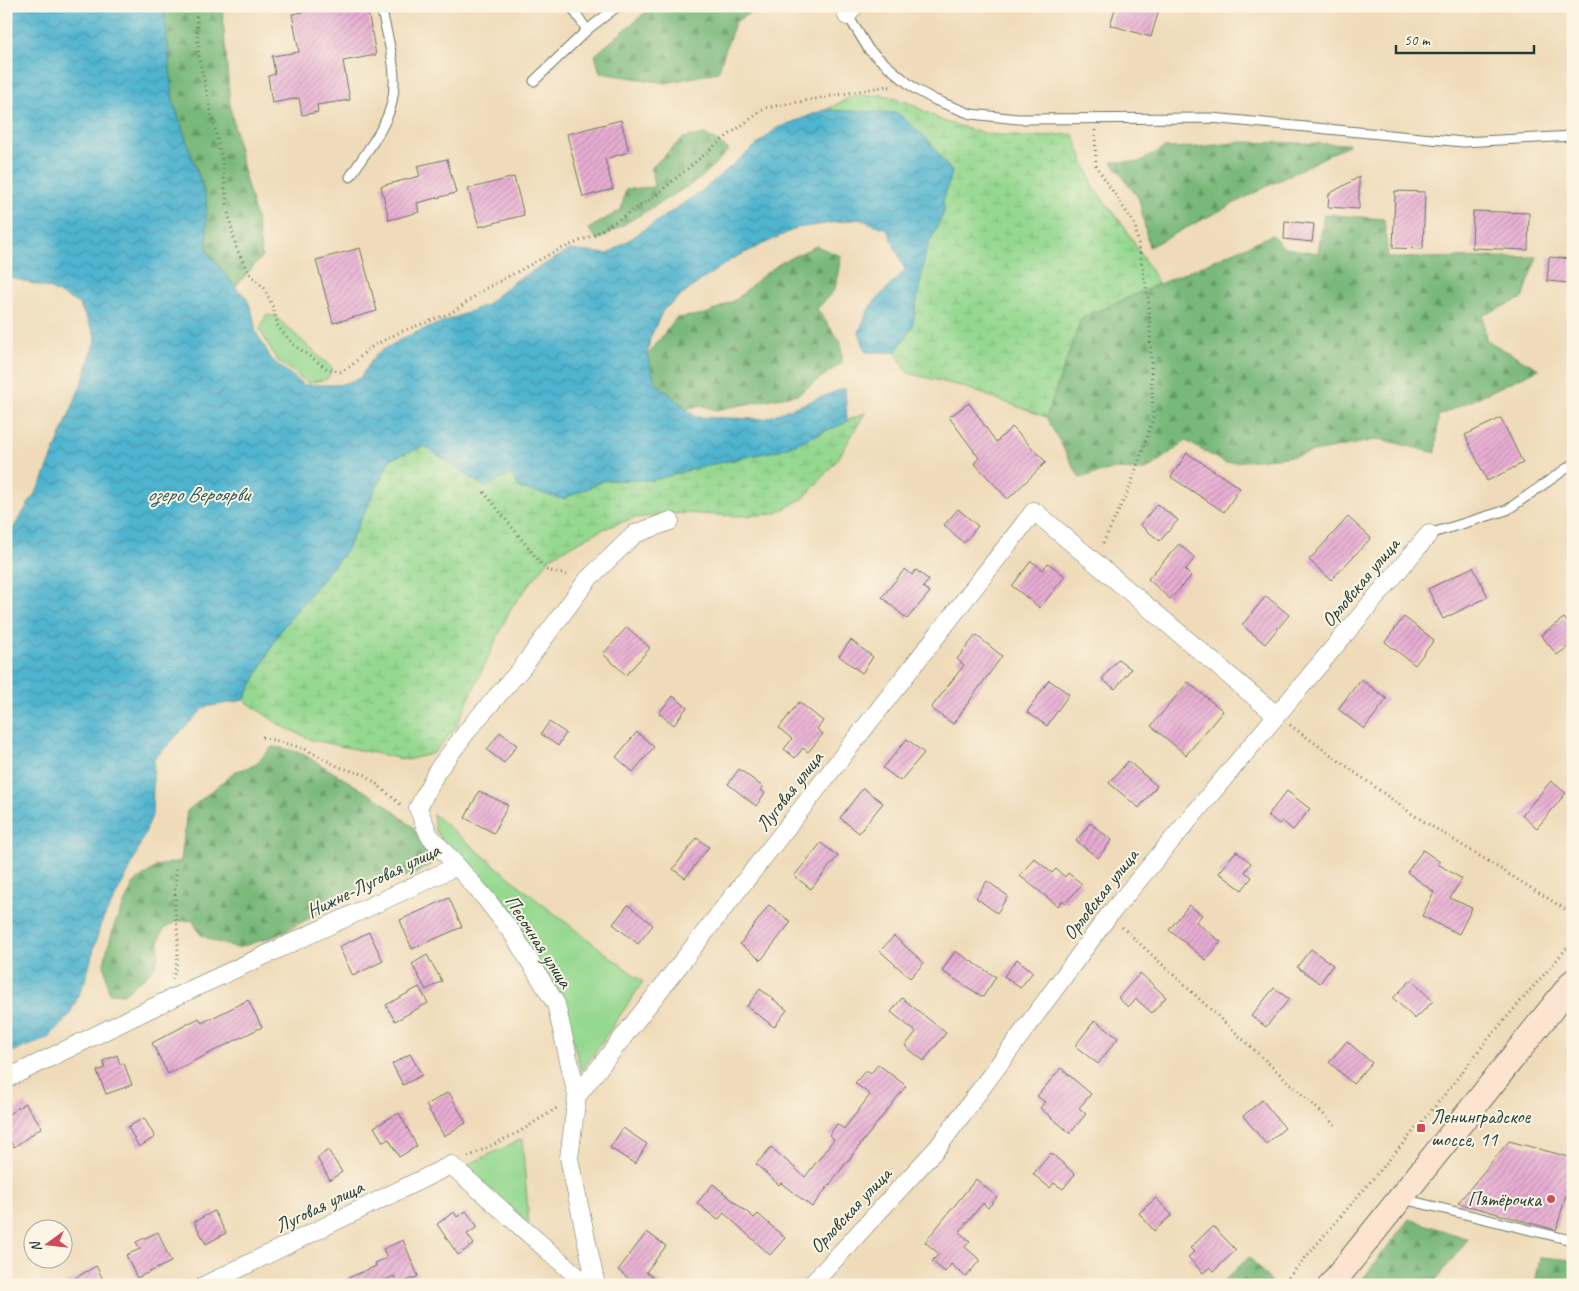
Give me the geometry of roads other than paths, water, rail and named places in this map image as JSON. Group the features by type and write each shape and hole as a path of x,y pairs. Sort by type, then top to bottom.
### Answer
{"main road":[{"path":"1331,1285 1573,982"}],"street":[{"name":"Луговая улица","path":"577,1096 1034,511 1276,714"},
{"name":"Нижне-Луговая улица","path":"6,1079 162,1003 457,866 429,835 418,808 436,771 470,726 520,669 589,578 635,534 670,522"},
{"name":"Орловская улица","path":"810,1285 938,1146 1109,915 1429,534"},
{"name":"Песочная улица","path":"457,866 513,934 556,1004 577,1096 569,1158 596,1285"},
{"name":"Луговая улица","path":"205,1285 451,1165 586,1285"}],"lane":[{"path":"350,177 383,125 392,103 394,80 391,53 381,6"},
{"path":"571,6 587,30"},
{"path":"534,81 587,30 618,6"},
{"path":"848,9 869,50 915,89 950,108 971,114 995,117 1095,119 1211,118 1463,142 1573,136"},
{"path":"1429,534 1507,510 1573,464"},
{"path":"1400,1198 1567,1239 1573,1237"}],"water":[{"name":"озеро Вероярви","path":"6,6 164,6 173,101 206,198 207,250 235,287 246,297 252,311 256,332 272,360 304,385 339,385 360,378 376,354 405,337 486,305 513,282 570,250 608,254 699,193 777,128 824,110 898,113 927,139 952,172 943,200 944,212 926,250 912,328 895,352 866,352 859,332 870,306 905,270 887,229 859,219 797,228 732,259 663,310 650,338 647,356 656,383 696,417 764,419 845,388 847,422 783,449 699,467 654,480 606,480 563,499 519,488 512,474 485,487 425,446 390,459 347,549 280,631 244,700 205,707 154,759 152,816 129,871 101,923 85,981 69,1016 47,1039 6,1054 6,540 42,482 85,375 96,337 79,304 51,289 6,276"}],"place":[{"name":"Ленинградское шоссе, 11","path":"1421,1128"},
{"name":"Пятёрочка","path":"1551,1199"}]}
